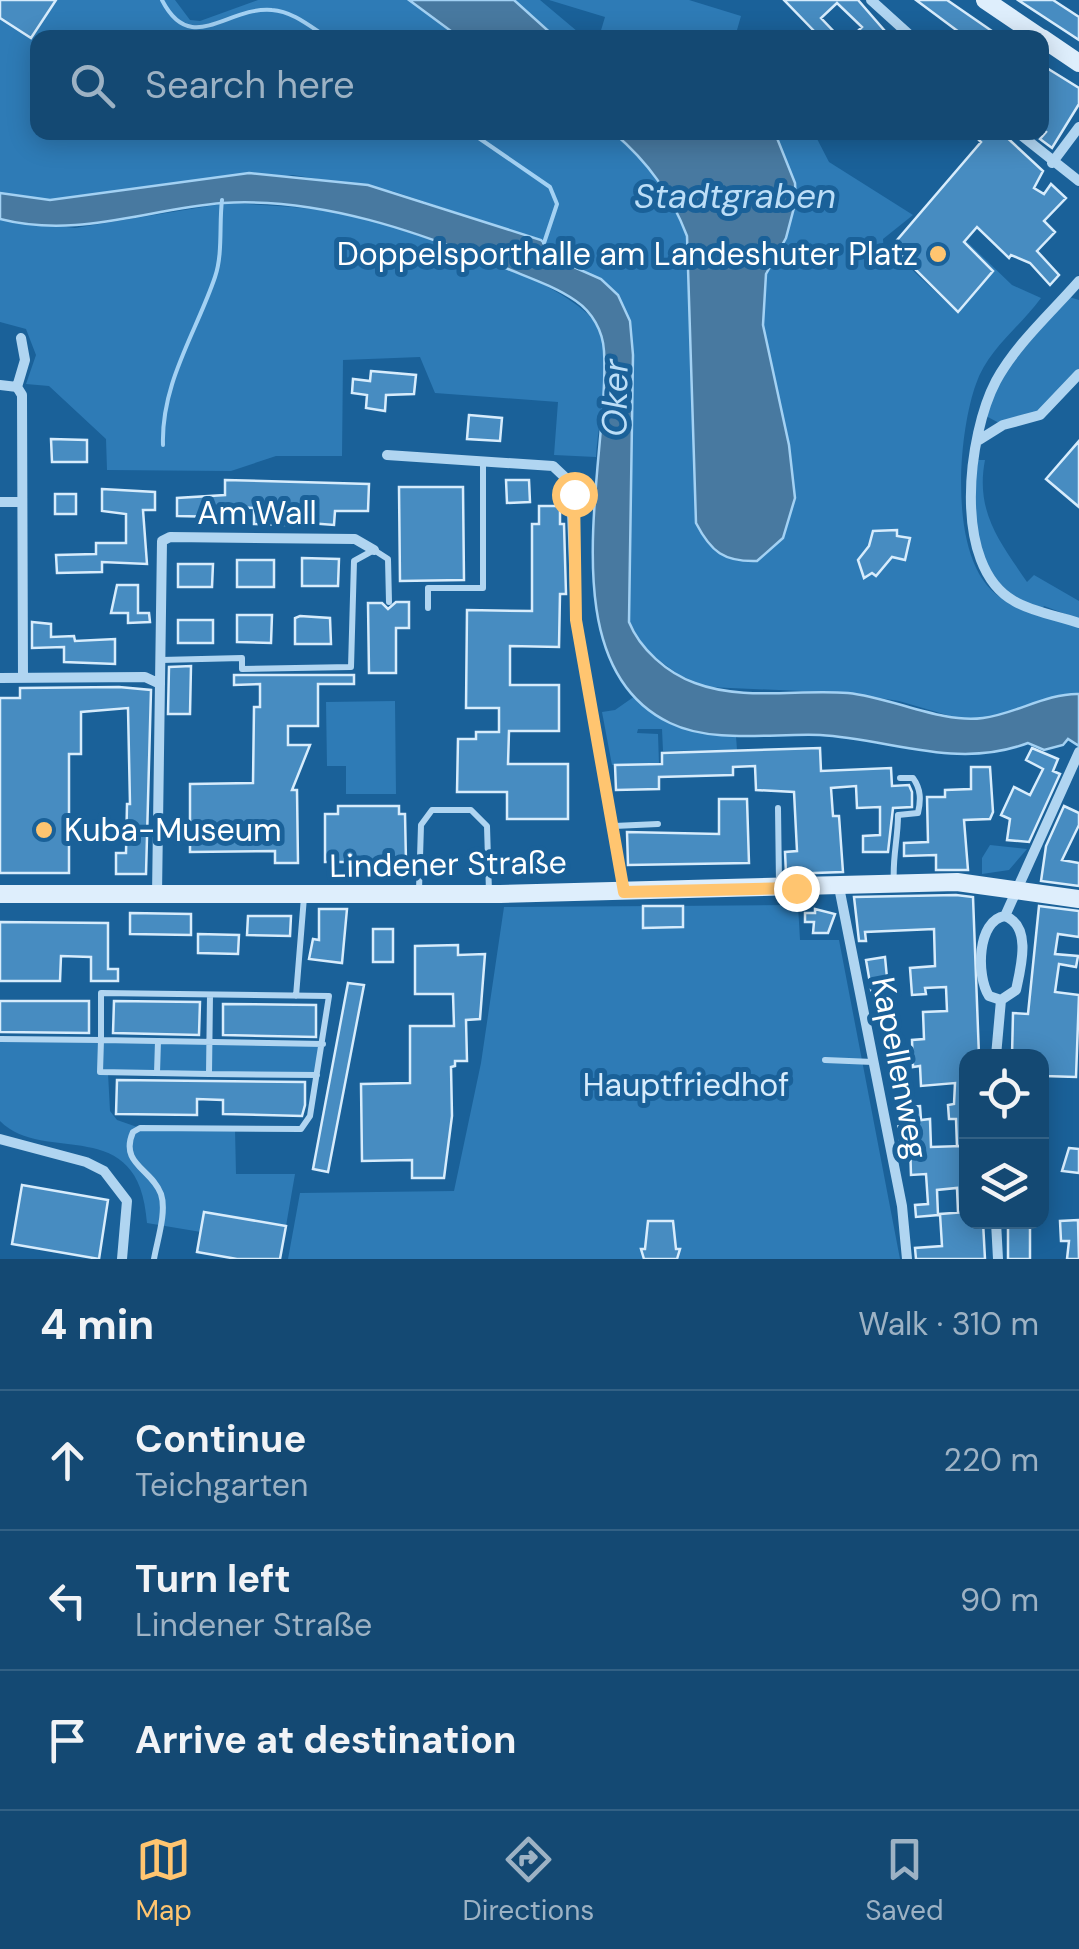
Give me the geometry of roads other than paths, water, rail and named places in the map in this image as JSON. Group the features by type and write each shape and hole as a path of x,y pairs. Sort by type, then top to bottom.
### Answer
{"main road":[{"path":"985,0 1029,30"},
{"path":"1049,43 1079,63"},
{"name":"Lindener Straße","path":"0,894 419,895 956,882 1079,899"}],"street":[{"path":"871,0 904,30"},
{"path":"1052,163 1079,127"},
{"path":"1025,140 1079,181"},
{"path":"1079,281 1004,368 988,400 972,527 988,576 1014,601 1079,623"},
{"path":"1066,296 1079,300"},
{"path":"22,338 25,360 18,387 22,395 23,678"},
{"path":"980,440 1003,425 1040,415 1079,374"},
{"path":"0,385 18,387"},
{"path":"387,455 552,466 571,483 576,620 624,892"},
{"path":"0,502 21,502"},
{"name":"Am Wall","path":"156,895 159,548 170,537 354,538 374,550"},
{"path":"0,678 145,677 160,684"},
{"path":"1005,916 1077,756"},
{"name":"Kapellenweg","path":"839,886 902,1206 907,1259"},
{"path":"1005,916 1017,922 1022,934 1016,990 1001,1000 989,996 982,984 985,929 992,919 1005,916"},
{"path":"997,1049 1001,1000"},
{"path":"0,1139 104,1171 127,1202 125,1258"},
{"path":"996,1229 998,1259"}],"lane":[{"path":"428,608 428,588 483,588 484,459"},
{"path":"160,660 242,658 242,668 350,667 354,560 374,550 388,559 388,602"},
{"path":"894,884 892,858 898,847 898,815 918,813 920,804 919,787 913,778 900,778"},
{"path":"778,808 779,889"},
{"path":"419,895 421,826 432,810 471,810 487,826 489,894"},
{"path":"612,826 658,824"},
{"path":"296,996 304,895"},
{"path":"154,1259 160,1193 134,1164 129,1150 133,1132 140,1128 301,1129 310,1116 323,1044 329,996 101,993 100,1072 317,1076"},
{"path":"209,1074 210,995"},
{"path":"0,1040 323,1044"},
{"path":"158,1041 158,1073"},
{"path":"825,1060 873,1062"}],"water":[{"path":"409,0 514,0 547,30 450,30"},
{"name":"Stadtgraben","path":"622,140 778,140 795,183 796,200 786,238 766,274 763,325 789,445 795,498 783,538 757,561 736,560 720,553 696,523 687,236 674,206 638,155"},
{"name":"Oker","path":"249,173 368,185 541,240 560,261 601,279 618,295 630,321 633,355 629,622 647,651 665,666 685,679 732,692 848,693 967,719 995,716 1055,697 1079,694 1079,746 1068,739 1063,745 1044,750 1028,743 976,754 924,751 820,735 705,733 670,723 632,694 608,655 596,607 593,555 603,344 587,311 551,287 405,230 333,211 296,206 223,203 57,226 0,219 0,193 50,200"}],"waterway":[{"path":"162,0 173,17 185,25 211,25 272,10 294,16 316,30"},
{"path":"482,140 550,187 557,204 544,243"},
{"path":"163,445 174,379 217,268 222,200"}],"place":[{"name":"Doppelsporthalle am Landeshuter Platz","path":"938,254"},
{"name":"Kuba-Museum","path":"44,830"}],"park label":[{"name":"Hauptfriedhof","path":"686,1085"}]}
